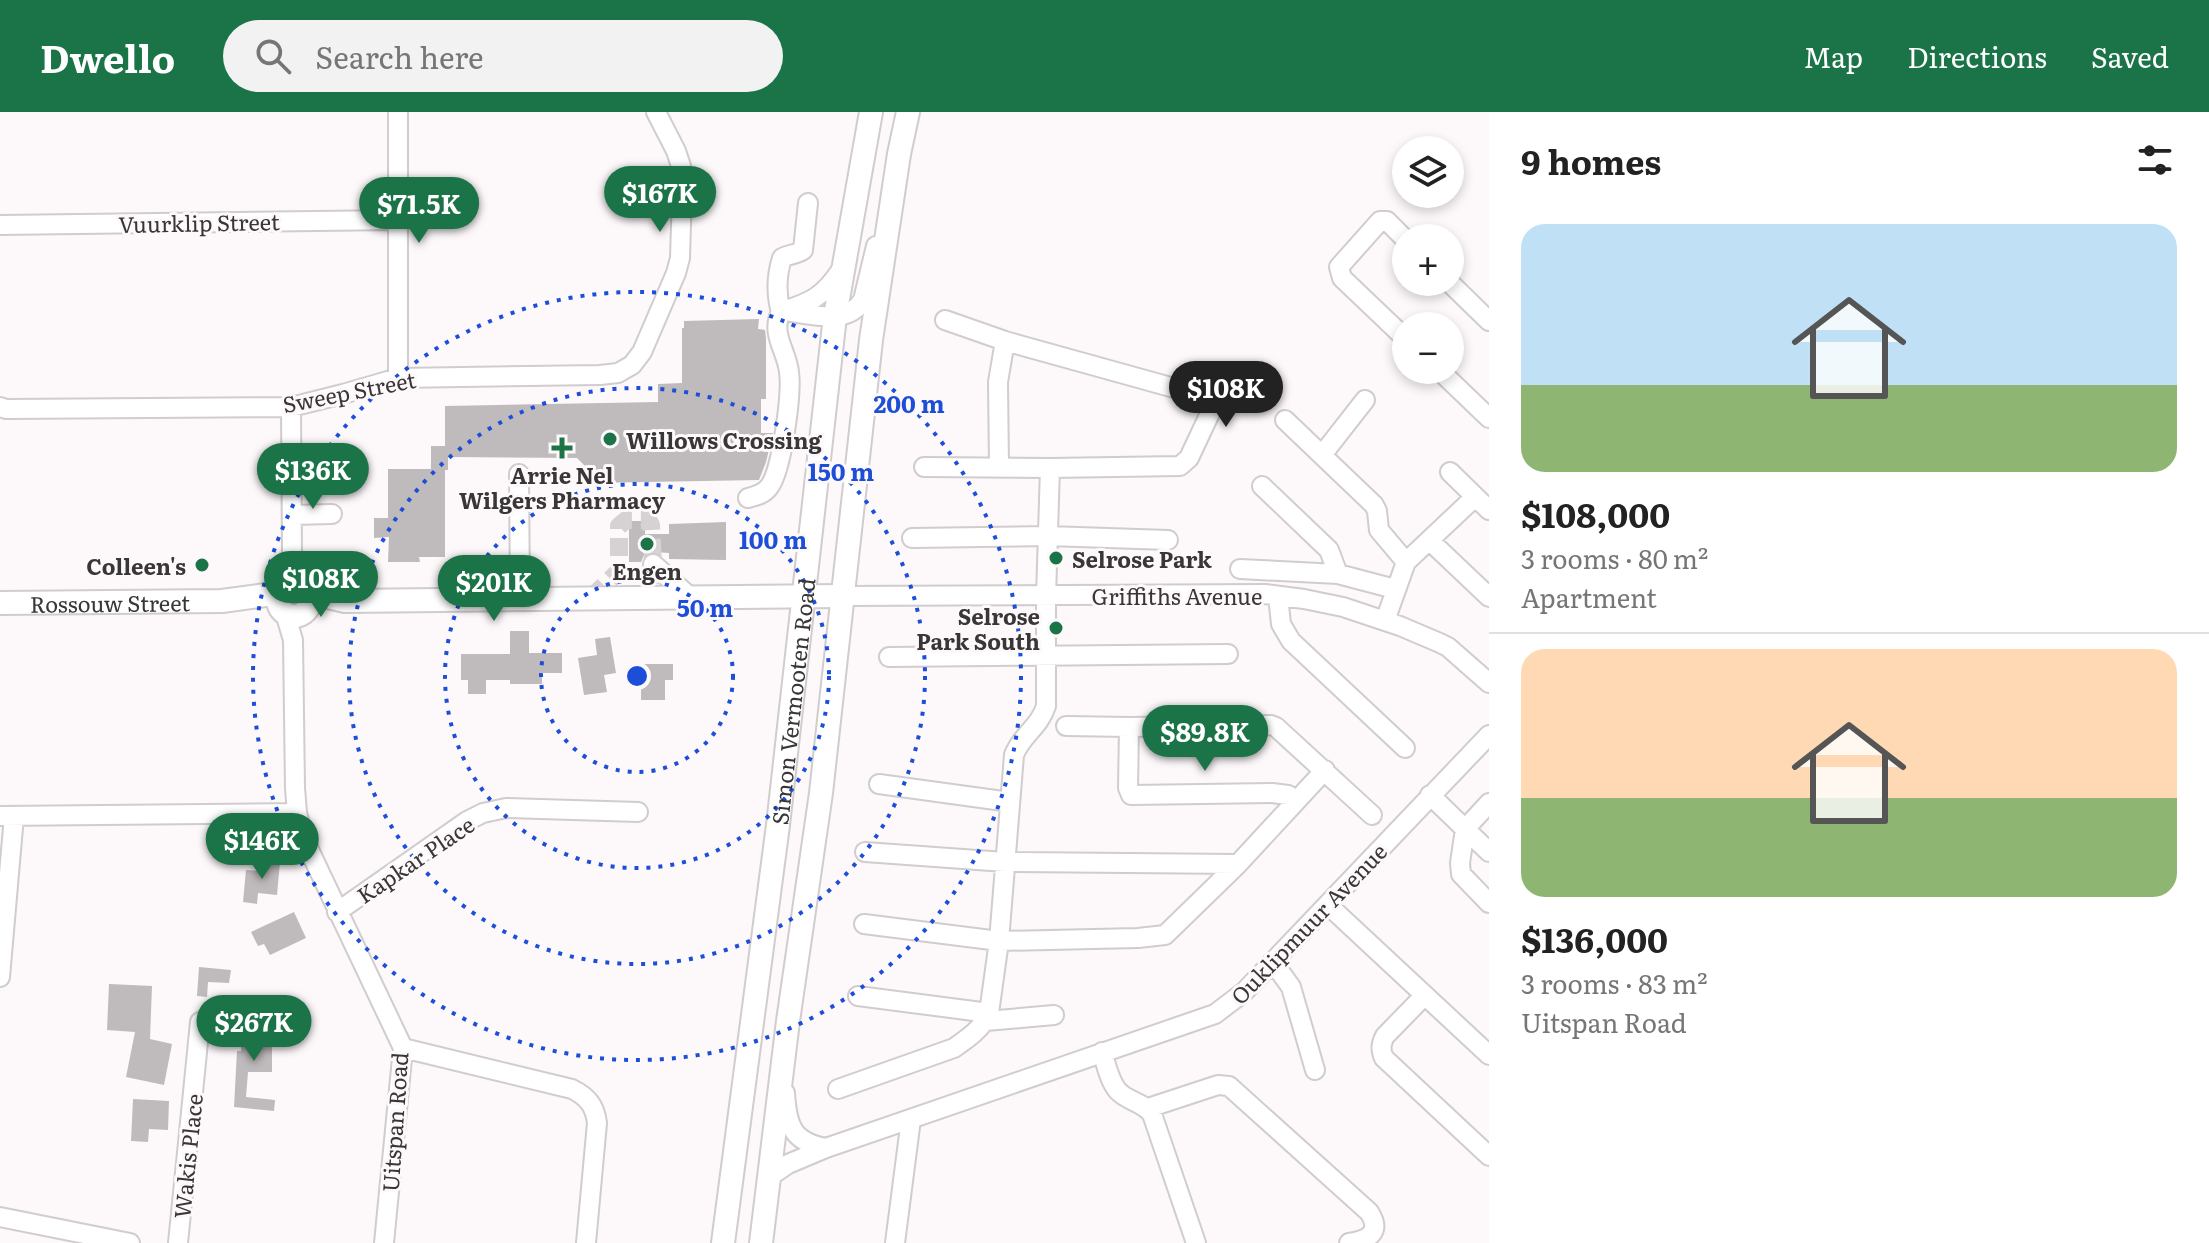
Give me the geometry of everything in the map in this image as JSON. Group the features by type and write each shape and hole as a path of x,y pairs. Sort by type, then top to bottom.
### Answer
{"main road":[{"name":"Simon Vermooten Road","path":"723,1243 778,825 835,316 871,112"},
{"name":"Simon Vermooten Road","path":"761,1243 821,793 871,340 908,112"},
{"name":"Rossouw Street","path":"0,603 842,596"}],"street":[{"path":"398,112 398,378"},
{"name":"Sweep Street","path":"0,407 291,407 398,378 618,373 632,365 642,352 680,258 681,166 656,112"},
{"path":"782,312 835,316 851,312 859,306 899,154"},
{"path":"782,312 777,295 778,269 782,258 803,250 808,203"},
{"name":"Vuurklip Street","path":"0,225 398,220"},
{"path":"1392,226 1387,221 1380,221 1339,267 1342,278 1392,326"},
{"path":"748,498 767,489 774,479 783,440 790,373 778,339 778,316 817,298 843,269"},
{"path":"1463,296 1489,321"},
{"path":"924,467 1180,466 1189,458 1212,405 1203,396 1005,341 945,320"},
{"path":"999,467 998,382 1005,341"},
{"path":"1454,384 1489,418"},
{"path":"1322,455 1365,400"},
{"name":"Uitspan Road","path":"291,407 297,813 304,839 403,1048 384,1243"},
{"path":"1285,420 1374,505 1379,530 1406,562"},
{"path":"838,1089 954,1048 968,1039 988,1017 999,941 1014,755 1019,743 1042,719 1046,706 1050,468"},
{"path":"1450,472 1489,510"},
{"path":"519,474 520,599"},
{"path":"1262,486 1329,550 1338,574"},
{"path":"1385,621 1406,562 1475,497"},
{"path":"292,515 332,514"},
{"path":"912,538 1048,536 1168,540"},
{"path":"1430,541 1489,597"},
{"path":"653,564 690,597"},
{"path":"1240,569 1338,574 1395,589"},
{"name":"Griffiths Avenue","path":"842,596 1046,597 1211,593 1278,596 1343,607 1385,621 1448,647 1489,683"},
{"path":"1278,596 1281,624 1291,641 1405,748"},
{"path":"889,657 1228,654"},
{"path":"1066,726 1271,725 1372,815"},
{"path":"1129,727 1128,788 1131,795 1272,793 1288,795 1296,800"},
{"name":"Ouklipmuur Avenue","path":"769,1177 788,1164 826,1148 1215,1014 1233,1002 1273,962 1489,735"},
{"path":"864,924 999,941 1149,938 1165,935 1238,864 1325,770"},
{"path":"879,784 1010,802"},
{"path":"1430,795 1489,852"},
{"path":"1489,803 1465,829 1460,863 1461,874 1489,903"},
{"name":"Kapkar Place","path":"337,912 483,813 506,808 638,812"},
{"path":"0,977 7,816 297,813"},
{"path":"865,852 1005,862 1238,864"},
{"path":"1328,905 1489,1055"},
{"path":"1273,962 1291,987 1315,1070"},
{"path":"858,996 988,1017 1054,1015"},
{"path":"1424,996 1385,1036 1381,1052 1489,1156"},
{"name":"Wakis Place","path":"178,1243 200,1022"},
{"path":"403,1048 572,1089 585,1095 596,1112 597,1123 586,1243"},
{"path":"1102,1052 1118,1091 1148,1108 1152,1114 1196,1243"},
{"path":"784,1059 786,1112 793,1131 807,1143 826,1148"},
{"path":"1148,1108 1218,1085 1229,1086 1369,1212 1374,1227 1372,1233 1368,1239 1349,1243"},
{"path":"895,1243 911,1119"},
{"path":"1,1220 130,1243"}],"building":[{"name":"Willows Crossing","path":"759,319 758,329 765,330 766,338 766,399 761,399 761,433 773,433 759,480 589,483 588,469 577,458 448,457 448,470 445,470 445,557 419,557 420,562 388,562 389,537 374,538 374,518 388,518 388,469 431,469 431,446 445,446 445,406 658,402 658,384 682,383 684,321"},
{"path":"629,521 645,521 645,534 669,534 669,524 726,522 726,560 669,559 669,553 655,552 645,553 641,562 629,562"},
{"path":"510,631 529,631 529,653 562,653 562,673 542,673 542,684 486,680 486,694 468,694 468,680 461,680 461,654 510,654"},
{"path":"610,637 616,673 604,675 607,692 584,695 578,658 597,655 595,639"},
{"path":"635,664 673,664 673,680 665,680 665,700 641,700 641,689 638,689 638,680 635,680"},
{"path":"261,860 280,862 277,895 258,893 257,904 243,902 246,870 260,871"},
{"path":"294,912 306,938 270,955 264,944 258,946 251,932"},
{"path":"199,967 231,970 229,983 208,982 207,997 197,996"},
{"path":"109,984 152,986 150,1039 172,1044 164,1085 126,1077 135,1032 107,1030"},
{"path":"242,1025 279,1026 279,1039 272,1039 272,1072 248,1072 246,1097 275,1100 274,1111 234,1107 237,1051 241,1051"},
{"path":"133,1099 169,1101 168,1130 149,1129 148,1142 131,1141"}],"tunnel":[{"path":"591,598 619,571 619,526 626,520 648,520 651,525 653,564 662,585 662,591 656,598"}],"place":[{"name":"Willows Crossing","path":"610,439"},
{"name":"Arrie Nel Wilgers Pharmacy","path":"562,448"},
{"name":"Engen","path":"647,544"},
{"name":"Selrose Park","path":"1056,558"},
{"name":"Colleen's","path":"202,565"},
{"name":"Selrose Park South","path":"1056,628"}]}
